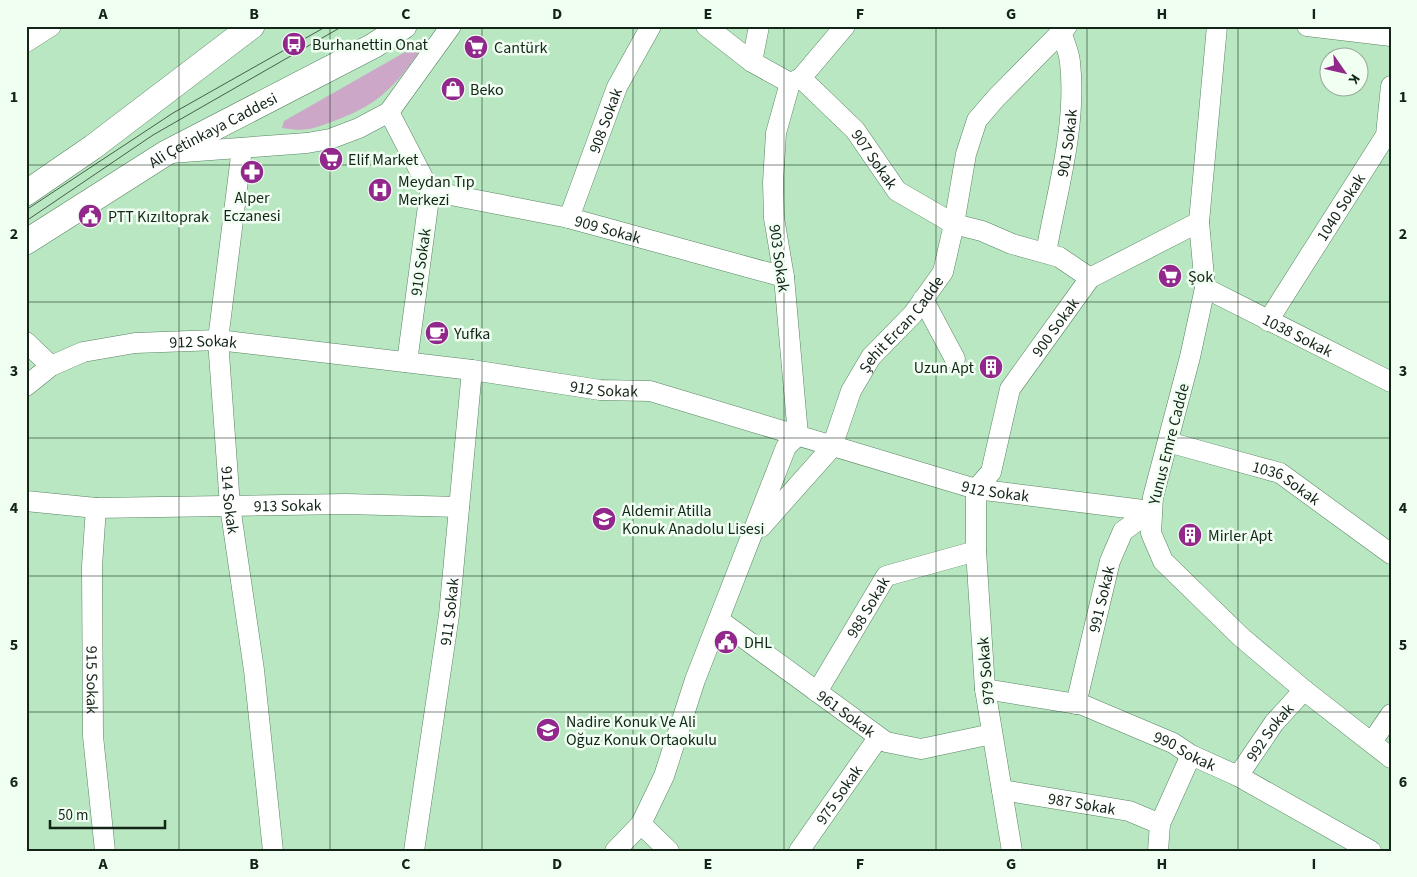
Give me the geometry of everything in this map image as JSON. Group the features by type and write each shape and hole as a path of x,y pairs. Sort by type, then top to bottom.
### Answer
{"main road":[{"path":"366,50 378,26"},
{"name":"Ali Çetinkaya Caddesi","path":"26,242 166,153 366,50 404,26"},
{"path":"26,193 100,141 247,28"}],"street":[{"path":"26,42 52,26"},
{"path":"166,153 307,144 330,139 389,112 451,26"},
{"name":"908 Sokak","path":"569,218 617,87 651,26"},
{"name":"907 Sokak","path":"706,26 752,62 795,81 855,130 897,191 954,224 982,231 1012,244 1060,258 1090,278"},
{"path":"752,62 758,26"},
{"name":"903 Sokak","path":"798,435 784,277 774,218 773,182 776,133 795,81 846,26"},
{"name":"Yunus Emre Cadde","path":"1217,26 1199,222 1204,288 1190,356 1150,510 1151,533 1163,561 1241,637 1304,690 1391,758"},
{"path":"1306,26 1391,36"},
{"name":"Şehit Ercan Cadde","path":"752,536 832,447 851,391 871,358 913,314 943,272 954,224 966,154 977,120 1064,29"},
{"name":"901 Sokak","path":"1046,253 1064,167 1070,114 1070,61 1064,29"},
{"name":"1040 Sokak","path":"1268,321 1388,136 1391,86"},
{"path":"389,112 430,191"},
{"name":"914 Sokak","path":"242,148 218,340 230,506 254,670 273,851"},
{"name":"909 Sokak","path":"430,191 569,218 784,277"},
{"name":"910 Sokak","path":"407,362 430,191"},
{"name":"900 Sokak","path":"976,489 991,472 1010,389 1090,278 1199,222"},
{"name":"1038 Sokak","path":"1204,288 1391,382"},
{"path":"923,299 955,359"},
{"name":"912 Sokak","path":"26,386 51,366 83,352 135,342 218,340 472,370 600,390 650,391 976,489 1150,510"},
{"path":"26,342 51,366"},
{"name":"911 Sokak","path":"414,851 449,615 472,370"},
{"name":"Şehit Ercan Cadde","path":"615,851 641,824 664,776 695,680 786,447 798,435"},
{"name":"1036 Sokak","path":"1168,442 1280,473 1391,554"},
{"name":"979 Sokak","path":"976,489 976,551 985,689 1012,851"},
{"name":"913 Sokak","path":"26,501 96,508 346,504 459,507"},
{"name":"915 Sokak","path":"96,508 92,566 93,736 105,851"},
{"name":"991 Sokak","path":"1076,704 1110,561 1123,531 1150,510"},
{"name":"988 Sokak","path":"817,692 886,576 976,551"},
{"name":"961 Sokak","path":"719,620 886,742 921,749 992,734"},
{"name":"990 Sokak","path":"985,689 1076,704 1173,744 1190,756 1238,776 1372,851"},
{"name":"992 Sokak","path":"1238,776 1274,723 1304,690"},
{"path":"1372,742 1391,714"},
{"name":"975 Sokak","path":"805,848 878,738"},
{"path":"1158,851 1160,824 1190,756"},
{"name":"987 Sokak","path":"1002,790 1129,811 1160,824"},
{"path":"641,824 669,851"}],"shaded area":[{"path":"428,39 399,79 366,106 351,114 314,128 297,130 282,128 284,121"}],"tram line":[{"path":"26,210 173,113 327,26"},
{"path":"26,221 153,135 343,26"}],"place":[{"name":"Burhanettin Onat","path":"294,44"},
{"name":"Cantürk","path":"476,47"},
{"name":"Beko","path":"453,89"},
{"name":"Elif Market","path":"331,159"},
{"name":"Alper Eczanesi","path":"252,172"},
{"name":"Meydan Tıp Merkezi","path":"380,190"},
{"name":"PTT Kızıltoprak","path":"90,216"},
{"name":"Şok","path":"1170,276"},
{"name":"Yufka","path":"437,333"},
{"name":"Uzun Apt","path":"991,367"},
{"name":"Aldemir Atilla Konuk Anadolu Lisesi","path":"604,519"},
{"name":"Mirler Apt","path":"1190,535"},
{"name":"DHL","path":"726,642"},
{"name":"Nadire Konuk Ve Ali Oğuz Konuk Ortaokulu","path":"548,730"}]}
